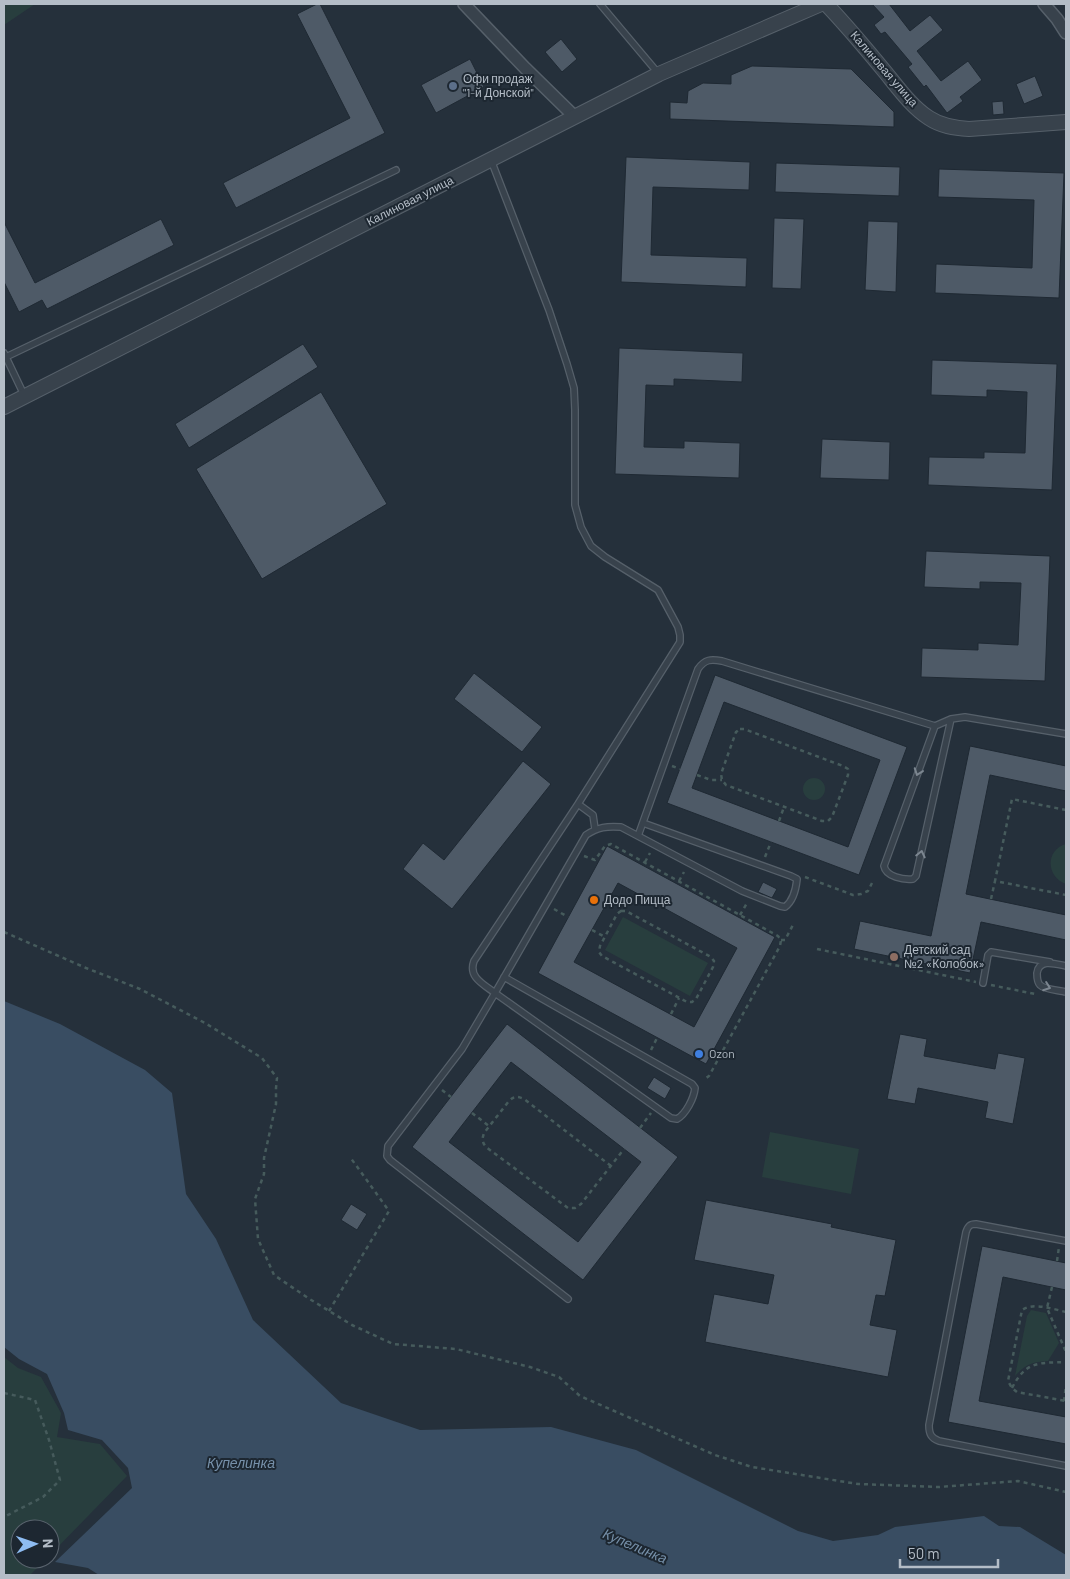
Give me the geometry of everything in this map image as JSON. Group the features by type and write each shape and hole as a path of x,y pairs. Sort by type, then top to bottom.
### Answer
{"street":[{"path":"464,4 575,117"},
{"name":"Калиновая улица","path":"4,408 659,74 821,4"},
{"name":"Калиновая улица","path":"826,4 845,23 908,99 927,117 940,124 955,129 968,130 1066,122"},
{"path":"1044,4 1066,33"}],"lane":[{"path":"600,4 659,74"},
{"path":"491,160 549,310 574,388 576,410 575,505 581,527 591,546 605,557 658,590 680,635 680,642 578,804 474,961 472,967 473,974 477,979 671,1118 677,1119 681,1116 694,1095 696,1088 692,1084 504,978"},
{"path":"25,397 5,355 396,170"},
{"path":"638,836 698,669 708,660 722,661 935,726 951,719 965,717 1066,734"},
{"path":"935,726 884,866 888,874 909,880 916,876 951,719"},
{"path":"578,804 593,815 595,829"},
{"path":"568,1299 390,1160 387,1156 388,1146 462,1049 586,835 595,829 608,826 621,827 742,891 780,906 785,907 789,904 796,886 796,879 791,876 642,823"},
{"path":"983,983 988,956 991,952 1066,966"},
{"path":"1050,962 1044,963 1039,967 1037,980 1040,985 1066,992"},
{"path":"1066,1241 976,1224 968,1226 929,1433 932,1439 939,1441 1066,1466"}],"path":[{"path":"740,729 848,769 848,776 832,817 828,821 822,821 784,807 726,785 722,780 721,774 736,732 740,729"},
{"path":"697,775 710,780 722,780"},
{"path":"991,899 1012,799 1066,810"},
{"path":"778,821 784,807"},
{"path":"762,865 771,842"},
{"path":"584,856 595,860 605,846 611,844 778,936 781,940"},
{"path":"645,862 650,853"},
{"path":"679,881 684,872"},
{"path":"796,879 804,877 853,895 868,891 872,883"},
{"path":"995,881 1066,895"},
{"path":"740,915 747,903"},
{"path":"546,904 568,917"},
{"path":"621,910 711,957 714,961 713,967 696,999 692,1002 687,1002 680,998 602,956 599,952 600,946 621,910"},
{"path":"781,940 785,940 794,923"},
{"path":"592,930 605,937"},
{"path":"4,932 86,968 140,989 205,1024 262,1058 276,1078 276,1104 264,1158 264,1174 255,1199 258,1239 274,1275 352,1325 393,1344 456,1349 530,1367 558,1376 580,1396 715,1455 752,1467 858,1484 939,1487 1018,1481 1066,1492"},
{"path":"706,1078 710,1076 776,954 781,940"},
{"path":"817,949 1052,997 1053,989"},
{"path":"671,1014 680,998"},
{"path":"651,1051 658,1038"},
{"path":"611,1166 519,1096 509,1101 482,1138 486,1147 568,1208 575,1208 581,1204 611,1166 624,1149"},
{"path":"640,1128 656,1107"},
{"path":"472,1113 489,1126"},
{"path":"330,1311 389,1211 350,1157"},
{"path":"1052,1287 1047,1308 1066,1352"},
{"path":"1066,1312 1028,1306 1022,1310 1008,1374 1008,1381 1017,1392 1065,1401 1066,1385"},
{"path":"1012,1388 1018,1376 1027,1368 1041,1363 1066,1362"},
{"path":"4,1393 35,1400 60,1480 43,1497 4,1516"}],"green space":[{"path":"4,4 35,4 4,25"},
{"path":"814,778 822,781 825,789 822,797 814,800 806,797 803,789 806,781"},
{"path":"1066,844 1066,884 1059,881 1055,876 1052,870 1051,857 1059,847"},
{"path":"623,917 708,963 690,996 605,950"},
{"path":"770,1132 859,1149 851,1194 762,1177"},
{"path":"1031,1310 1046,1313 1059,1343 1048,1361 1030,1364 1015,1376 1027,1316"},
{"path":"4,1357 18,1368 41,1377 61,1413 57,1437 100,1444 127,1476 60,1545 60,1519 10,1519 10,1569 36,1569 30,1575 4,1575"}],"water":[{"name":"Купелинка","path":"4,1001 60,1024 145,1070 172,1093 186,1194 216,1239 253,1320 341,1403 420,1430 551,1427 636,1450 798,1531 833,1541 878,1535 895,1527 984,1516 999,1526 1020,1527 1066,1555 1066,1575 99,1575 88,1568 60,1563 60,1557 132,1488 128,1468 102,1440 68,1430 64,1413 47,1374 19,1359 4,1347"}],"building":[{"path":"320,4 385,133 236,208 223,183 350,118 297,14"},
{"path":"872,4 889,4 910,31 930,15 943,30 917,51 941,81 968,61 982,80 960,97 963,101 947,113 926,85 924,87 908,67 912,64 885,32 881,34 874,25 884,17"},
{"path":"561,39 577,59 562,72 545,52"},
{"name":"Офи продаж \"1-й Донской\"","path":"470,59 484,87 436,113 421,85"},
{"path":"752,66 851,69 894,112 894,127 670,119 670,102 687,103 688,91 703,83 731,84 731,75"},
{"path":"1035,76 1043,96 1024,104 1016,84"},
{"path":"1003,101 1004,114 993,115 992,102"},
{"path":"626,157 750,162 749,190 653,187 651,255 747,258 746,287 621,282"},
{"path":"776,163 900,167 899,196 775,192"},
{"path":"939,169 1064,173 1059,298 935,293 936,264 1032,268 1034,200 938,197"},
{"path":"774,218 804,219 801,289 772,288"},
{"path":"161,219 174,245 47,309 42,300 19,312 4,282 4,222 35,283"},
{"path":"868,221 898,222 896,292 865,290"},
{"path":"303,344 318,367 189,448 175,424"},
{"path":"619,348 743,353 742,382 674,379 674,386 646,385 644,447 684,448 684,441 740,443 739,478 615,474"},
{"path":"932,360 1057,364 1052,490 928,485 929,457 984,458 984,452 1025,453 1027,392 987,390 987,397 931,395"},
{"path":"321,392 387,504 262,579 196,469"},
{"path":"822,439 890,442 889,480 820,478"},
{"path":"926,551 1050,556 1045,681 921,677 922,648 978,650 978,643 1018,645 1021,583 980,582 980,589 924,587"},
{"path":"474,673 542,727 522,752 454,699"},
{"path":"715,675 907,747 859,875 667,803","holes":["724,702 880,760 848,847 692,788"]},
{"path":"970,746 1066,766 1066,791 990,775 966,894 1066,915 1066,940 981,922 970,973 854,949 860,921 931,936"},
{"path":"523,761 551,784 452,909 403,869 423,843 444,860"},
{"path":"607,846 775,937 706,1064 538,973","holes":["618,883 737,948 694,1027 574,962"]},
{"path":"763,882 777,889 772,898 758,892"},
{"path":"507,1024 678,1157 583,1280 412,1147","holes":["511,1062 641,1162 578,1242 449,1142"]},
{"path":"900,1034 927,1039 924,1056 995,1069 998,1053 1025,1058 1013,1124 985,1118 988,1102 918,1088 915,1104 887,1099"},
{"path":"654,1077 671,1088 665,1099 647,1088"},
{"path":"706,1200 832,1224 831,1227 896,1240 885,1296 876,1295 870,1325 897,1330 888,1377 705,1342 714,1294 768,1304 774,1275 694,1260"},
{"path":"351,1204 367,1214 357,1230 341,1220"},
{"path":"982,1246 1066,1263 1066,1290 1003,1277 979,1401 1066,1417 1066,1444 948,1422"}],"place":[{"name":"Офи продаж \"1-й Донской\"","path":"453,86"},
{"name":"Додо Пицца","path":"594,900"},
{"name":"Детский сад №2 «Колобок»","path":"894,957"},
{"name":"Ozon","path":"699,1054"}]}
